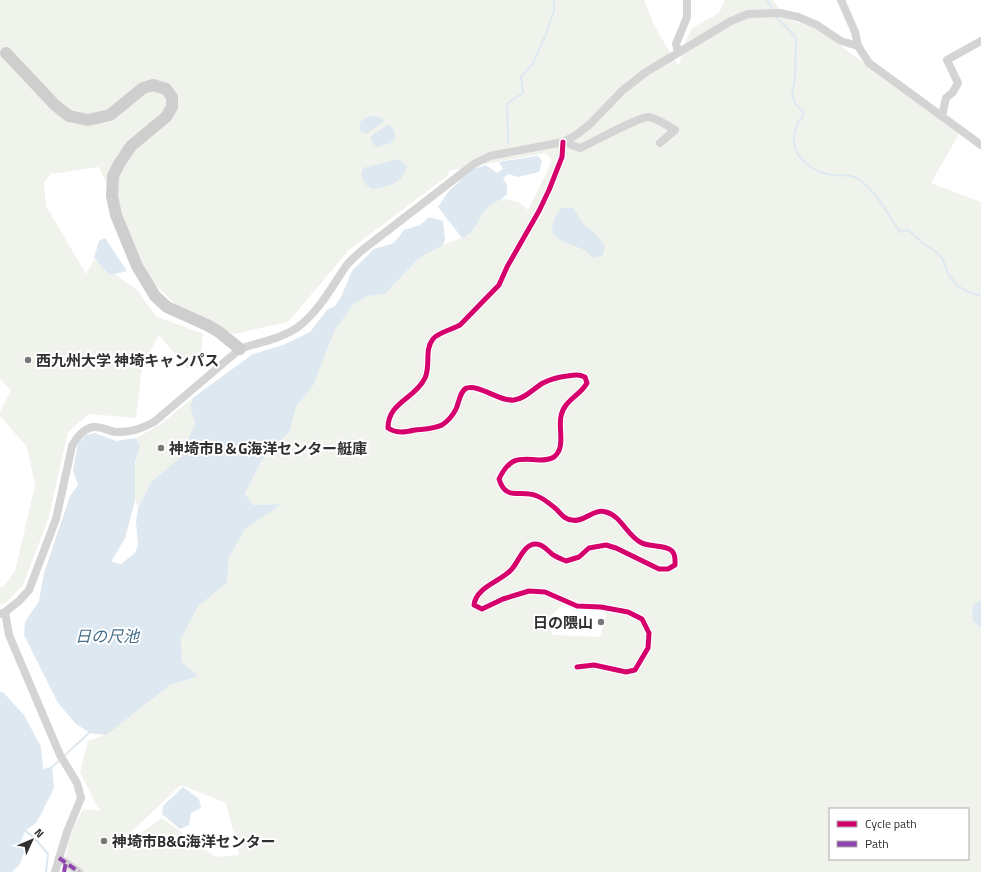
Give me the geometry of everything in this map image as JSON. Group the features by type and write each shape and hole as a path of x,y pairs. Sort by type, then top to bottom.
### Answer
{"street":[{"path":"678,52 676,44 687,16 687,0"},
{"path":"841,0 858,46 869,63 981,145"},
{"path":"64,872 63,860 67,832 81,798 77,783 62,758 9,635 3,613 20,601 29,590 56,519 72,446 77,437 84,431 95,427 115,432 138,430 154,422 240,349 275,338 297,328 310,317 323,301 345,267 361,251 474,164 490,156 563,142 576,135 589,126 635,80 678,52 731,21 748,14 780,13 798,16 817,25 841,41 858,46"},
{"path":"942,116 946,98 953,92 958,83 947,60 981,41"},
{"path":"6,53 55,105 69,116 88,120 110,115 143,88 153,85 166,89 172,97 172,106 166,117 132,146 119,164 113,176 112,196 116,215 137,266 155,296 168,307 219,332 240,349"},
{"path":"563,142 580,148 638,120 648,117 664,123 675,130 660,142"},
{"path":"563,142 562,157 549,190 498,285 460,325 452,330 436,335 432,340 428,347 428,366 426,377 418,389 390,413 388,428 399,432 430,429 441,426 450,419 456,410 463,391 467,388 474,388 506,400 515,400 554,378 578,374 585,377 587,383 584,388 564,407 561,416 559,450 554,457 546,460 520,458 514,461 503,470 499,479 502,488 508,493 538,496 556,508 563,518 573,521 581,519 596,511 605,511 613,514 639,542 649,546 666,547 673,551 676,558 675,565 668,569 659,569 616,548 606,546 589,548 579,557 566,561 551,553 544,547 537,544 530,545 511,570 480,592 475,598 474,605 482,609 503,599 529,591 545,592 577,606 601,607 628,612 642,619 649,633 648,648 635,670 626,672 594,665 577,667"},
{"path":"55,872 63,860"},
{"path":"63,860 79,872"}],"shaded area":[{"path":"0,0 644,0 655,27 677,64 679,64 684,45 692,28 719,13 725,0 773,0 787,19 818,29 959,134 931,183 981,202 981,872 60,872 65,861 71,833 83,809 100,811 80,772 88,741 106,734 170,685 199,676 182,662 181,639 198,605 227,583 229,558 245,529 281,504 253,505 245,495 261,462 290,431 296,407 313,386 335,330 353,305 367,296 385,294 419,258 443,245 469,235 475,229 479,218 487,207 493,202 503,199 519,202 528,210 552,161 546,153 448,171 449,175 349,250 288,322 234,334 177,306 151,281 99,167 51,174 44,182 46,206 86,274 94,260 136,289 156,316 203,334 200,363 188,369 159,335 142,367 136,418 89,414 68,432 48,520 23,585 7,602 0,605 0,587 4,586 15,571 35,485 27,447 0,416 0,411 11,391 0,379","holes":["562,605 607,612 600,637 553,635 547,619","181,785 226,803 239,855 215,857 162,818 136,836 131,832"]},
{"path":"194,397 190,406 195,424 181,457 151,482 138,508 134,477 140,446 136,438 161,424"}],"water":[{"path":"369,116 380,117 385,121 366,134 360,131 360,122"},
{"path":"388,124 394,130 396,137 391,143 377,147 372,143 370,137"},
{"path":"538,156 542,161 539,172 517,177 509,174 503,178 507,185 507,194 483,212 475,229 468,235 462,238 438,207 448,192 473,169 486,165 497,173 503,169 499,162"},
{"path":"398,159 407,166 402,177 398,181 394,184 372,189 365,184 361,175 363,168"},
{"path":"561,208 573,208 585,226 594,232 605,246 603,255 594,258 586,251 565,243 555,236 552,232 554,219"},
{"name":"日の尺池","path":"429,217 443,221 445,240 443,245 419,258 385,294 367,296 353,305 335,330 313,386 296,407 290,431 261,462 245,494 253,505 282,504 245,529 229,558 227,583 198,606 181,639 182,662 199,676 170,685 106,735 90,733 76,724 58,703 24,635 25,622 39,601 44,573 70,496 78,485 73,470 78,444 86,435 95,433 116,441 136,438 140,446 135,463 135,501 125,538 112,560 113,562 121,564 135,553 138,545 136,521 138,508 151,482 181,457 195,424 190,406 194,397 253,354 283,345 310,332 327,310 335,306 341,297 352,271 374,249 394,243 404,230 420,225"},
{"path":"105,238 127,271 110,275 94,258 99,241"},
{"path":"981,599 981,628 973,621 972,607"},
{"path":"0,692 3,692 24,715 41,747 43,769 52,767 54,788 37,822 25,831 21,841 24,852 20,864 12,872 0,872"},
{"path":"183,787 199,799 201,808 191,813 189,825 180,829 162,814 163,806"}],"waterway":[{"path":"508,144 507,104 523,93 521,77 532,65 546,34 554,11 554,0"},
{"path":"767,0 774,11"},
{"path":"776,15 777,18 796,38 795,78 792,95 795,103 804,113 797,125 794,136 797,152 801,158 812,168 818,171 832,175 847,175 858,178 878,198 900,232 908,230 924,244 935,251 942,258 949,275 958,286 968,292 981,296"},
{"path":"64,756 90,732"},
{"path":"51,768 61,759"},
{"path":"25,830 48,854 46,872"}],"marked path":[{"path":"59,858 79,872"},
{"path":"64,872 66,862"}],"cycle path":[{"path":"563,142 562,157 549,190 539,211 507,267 499,285 460,325 441,333 433,339 430,343 428,368 425,378 421,385 392,412 389,419 388,428 398,432 405,432 442,425 453,413 461,394 467,388 477,388 508,400 514,400 522,398 543,383 552,379 574,375 585,377 587,383 565,406 561,416 561,443 558,453 554,457 548,459 525,459 510,463 499,479 502,486 510,493 531,494 539,497 555,508 564,517 569,519 581,519 601,511 611,514 620,521 635,539 644,544 665,547 672,551 675,556 675,565 668,569 659,569 616,548 606,545 589,548 579,557 566,561 554,555 541,545 536,544 524,550 511,570 484,589 479,594 474,605 482,609 503,599 529,591 545,592 577,606 601,607 628,612 642,619 649,633 648,648 635,670 626,672 594,665 577,667"}],"place":[{"name":"西九州大学 神埼キャンパス","path":"28,360"},
{"name":"神埼市B＆G海洋センター艇庫","path":"161,448"},
{"name":"日の隈山","path":"601,622"},
{"name":"神埼市B&G海洋センター","path":"104,841"}]}
